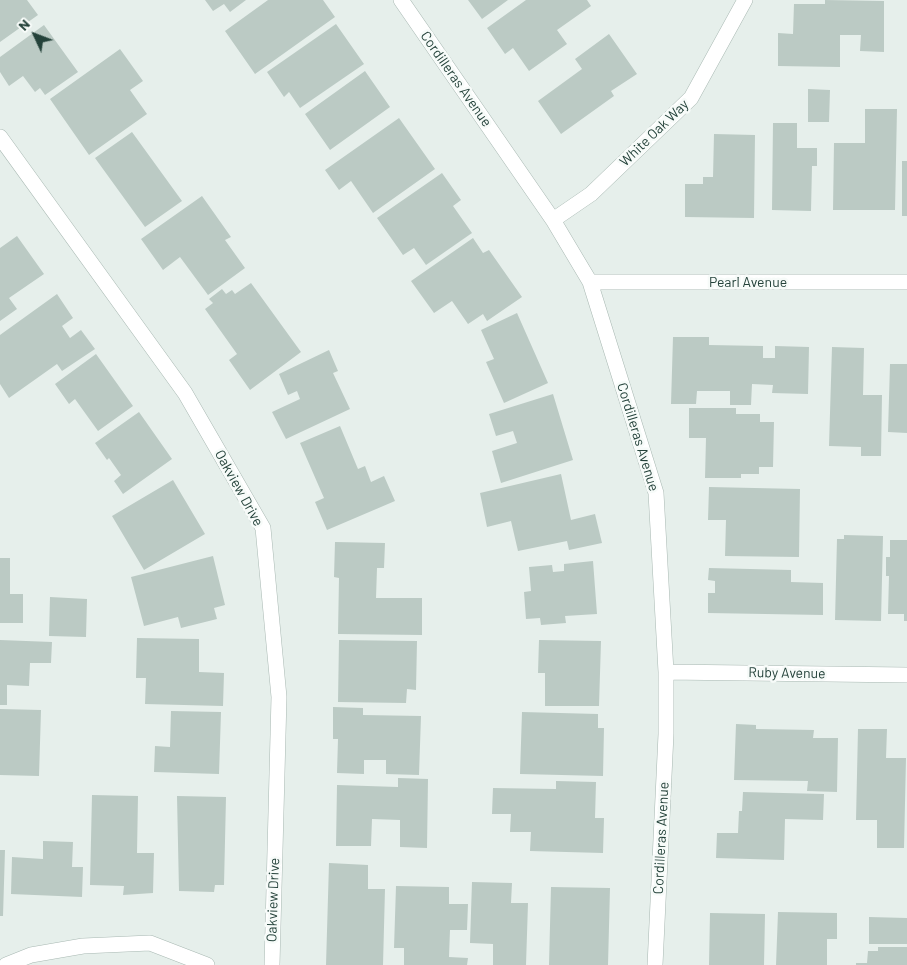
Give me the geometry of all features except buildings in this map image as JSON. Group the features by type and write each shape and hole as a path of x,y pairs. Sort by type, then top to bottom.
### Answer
{"street":[{"name":"Cordilleras Avenue","path":"401,0 553,220 590,282 656,493 666,672 666,734 656,965"},
{"name":"White Oak Way","path":"553,220 591,194 692,98 745,0"},
{"name":"Oakview Drive","path":"0,137 185,393 263,528 279,697 272,965"},
{"name":"Pearl Avenue","path":"590,282 907,282"},
{"name":"Ruby Avenue","path":"666,672 907,675"},
{"path":"6,965 31,956 82,946 150,943 206,965"}]}
